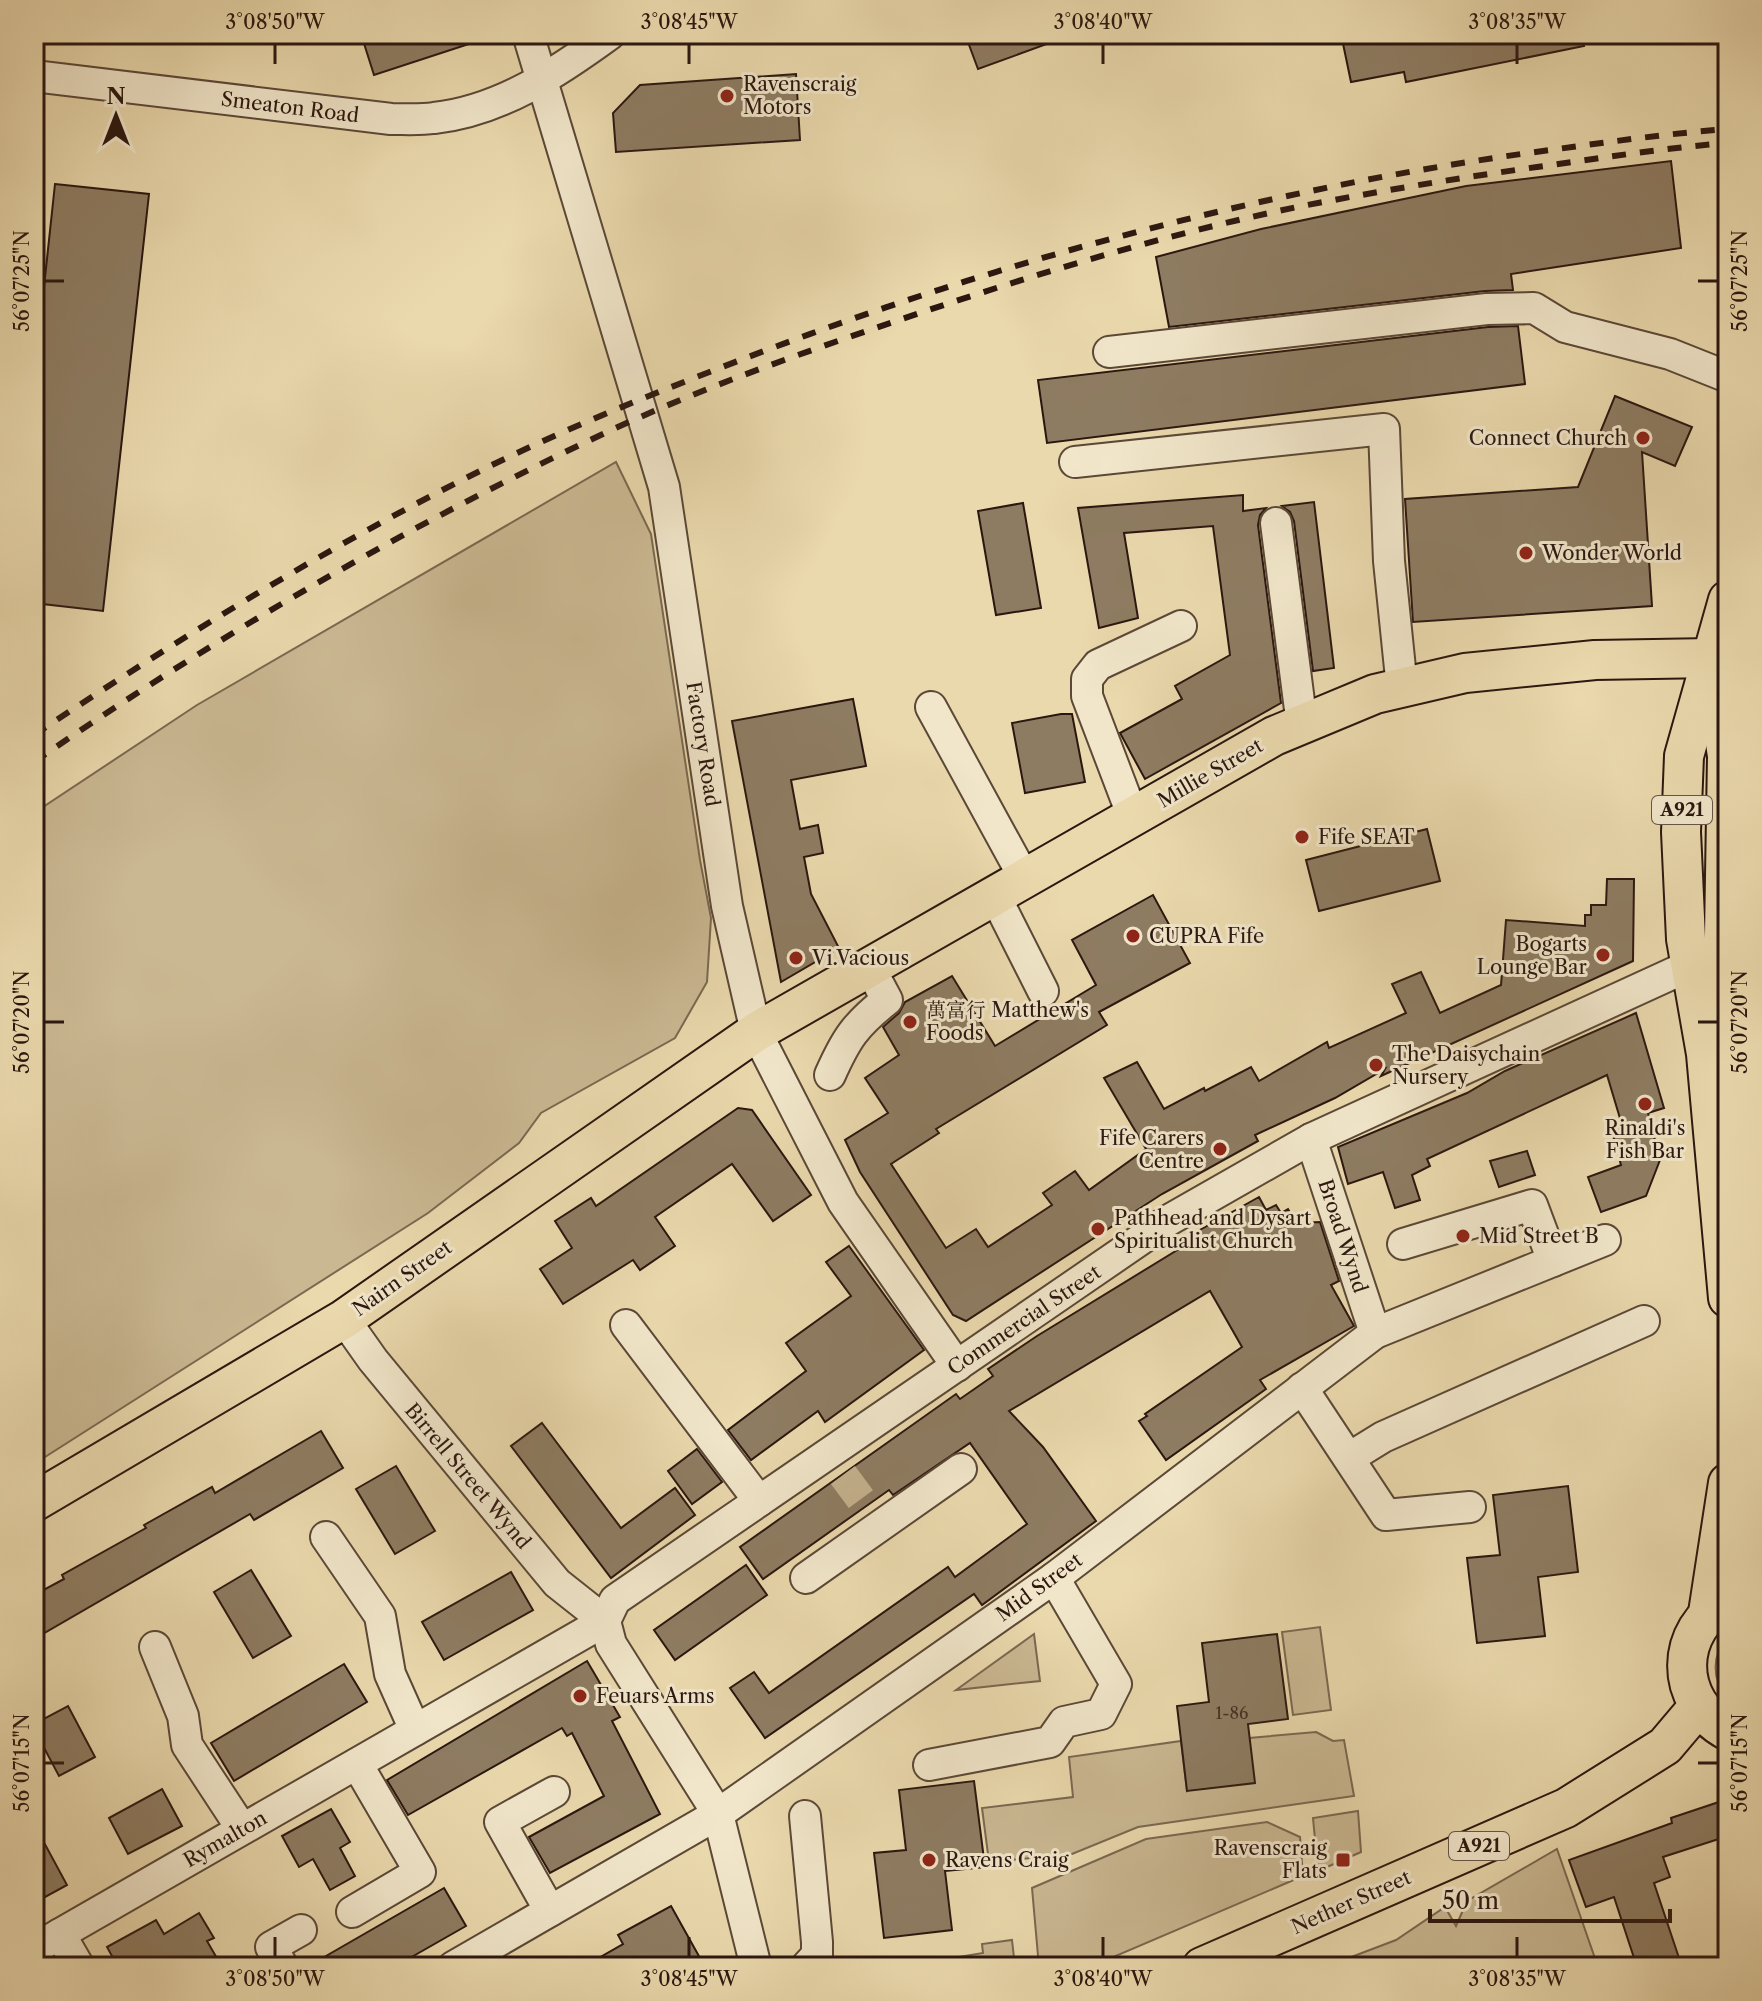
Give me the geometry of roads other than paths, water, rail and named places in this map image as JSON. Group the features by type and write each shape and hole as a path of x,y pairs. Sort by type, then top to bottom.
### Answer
{"main road":[{"name":"A921","path":"1728,600 1684,756 1681,832 1686,939 1706,1054 1728,1298"},
{"name":"Millie Street","path":"756,1032 1274,736 1375,694 1465,673 1595,660 1712,658"},
{"name":"A921","path":"1706,1054 1721,1002 1727,841 1727,756 1712,658"},
{"name":"Nairn Street","path":"34,1502 344,1319 756,1032"},
{"path":"1728,1483 1718,1606 1693,1634 1687,1658 1688,1684 1698,1707 1715,1724 1728,1731"},
{"name":"Nether Street","path":"1202,1967 1566,1808 1665,1746 1698,1707"}],"street":[{"name":"Factory Road","path":"528,34 664,487 727,906 756,1032 843,1202 957,1366"},
{"name":"Smeaton Road","path":"34,76 391,119 434,118 477,109 540,81 610,34"},
{"path":"1109,352 1487,309 1534,308 1565,327 1670,354 1728,377"},
{"path":"1075,462 1384,429 1389,561 1402,688"},
{"path":"1276,523 1302,725"},
{"path":"1133,817 1087,696 1087,679 1098,665 1181,626"},
{"path":"931,707 1010,888 1043,991"},
{"name":"Commercial Street","path":"605,1621 615,1600 759,1501 836,1464 957,1366 1169,1220 1311,1139 1691,965"},
{"path":"830,1075 845,1040 887,1000 870,968"},
{"name":"Broad Wynd","path":"1311,1139 1375,1333"},
{"path":"1403,1244 1532,1205 1553,1261"},
{"name":"Mid Street","path":"453,1967 485,1959 550,1911 718,1814 1054,1578 1375,1333 1605,1240"},
{"name":"Birrell Street Wynd","path":"344,1319 373,1360 557,1583 605,1621"},
{"path":"1349,1458 1383,1437 1644,1321"},
{"path":"626,1325 759,1501"},
{"path":"1302,1388 1386,1515 1470,1507"},
{"path":"806,1578 873,1516 961,1469"},
{"path":"326,1537 380,1616 390,1674 415,1730"},
{"path":"929,1765 1050,1742 1064,1722 1101,1714 1116,1684 1054,1578"},
{"path":"605,1621 611,1644 718,1814 756,1967"},
{"name":"Rymalton","path":"34,1949 605,1621"},
{"path":"155,1647 183,1716 187,1745 242,1829"},
{"path":"352,1912 420,1872 357,1764"},
{"path":"550,1911 500,1822 554,1792"},
{"path":"805,1816 817,1942 817,1955 806,1967"},
{"path":"283,1967 271,1947 301,1930"},
{"path":"60,1934 79,1967"}],"tunnel":[{"path":"843,1475 866,1506"}],"railway":[{"path":"34,735 254,595 424,500 611,412 838,324 1032,261 1228,209 1427,169 1603,143 1728,129"},
{"path":"34,762 242,627 385,545 605,433 786,359 1047,272 1251,217 1331,200 1478,176 1728,143"}],"place":[{"name":"Ravenscraig Motors","path":"727,96"},
{"name":"Connect Church","path":"1643,438"},
{"name":"Wonder World","path":"1526,553"},
{"name":"Fife SEAT","path":"1302,837"},
{"name":"CUPRA Fife","path":"1133,936"},
{"name":"Bogarts Lounge Bar","path":"1603,955"},
{"name":"Vi.Vacious","path":"796,958"},
{"name":"萬富行 Matthew's Foods","path":"910,1022"},
{"name":"The Daisychain Nursery","path":"1376,1065"},
{"name":"Rinaldi's Fish Bar","path":"1645,1104"},
{"name":"Fife Carers Centre","path":"1220,1149"},
{"name":"Pathhead and Dysart Spiritualist Church","path":"1098,1229"},
{"name":"Mid Street B","path":"1463,1236"},
{"name":"Feuars Arms","path":"580,1696"},
{"name":"Ravens Craig","path":"929,1860"},
{"name":"Ravenscraig Flats","path":"1343,1860"}]}
